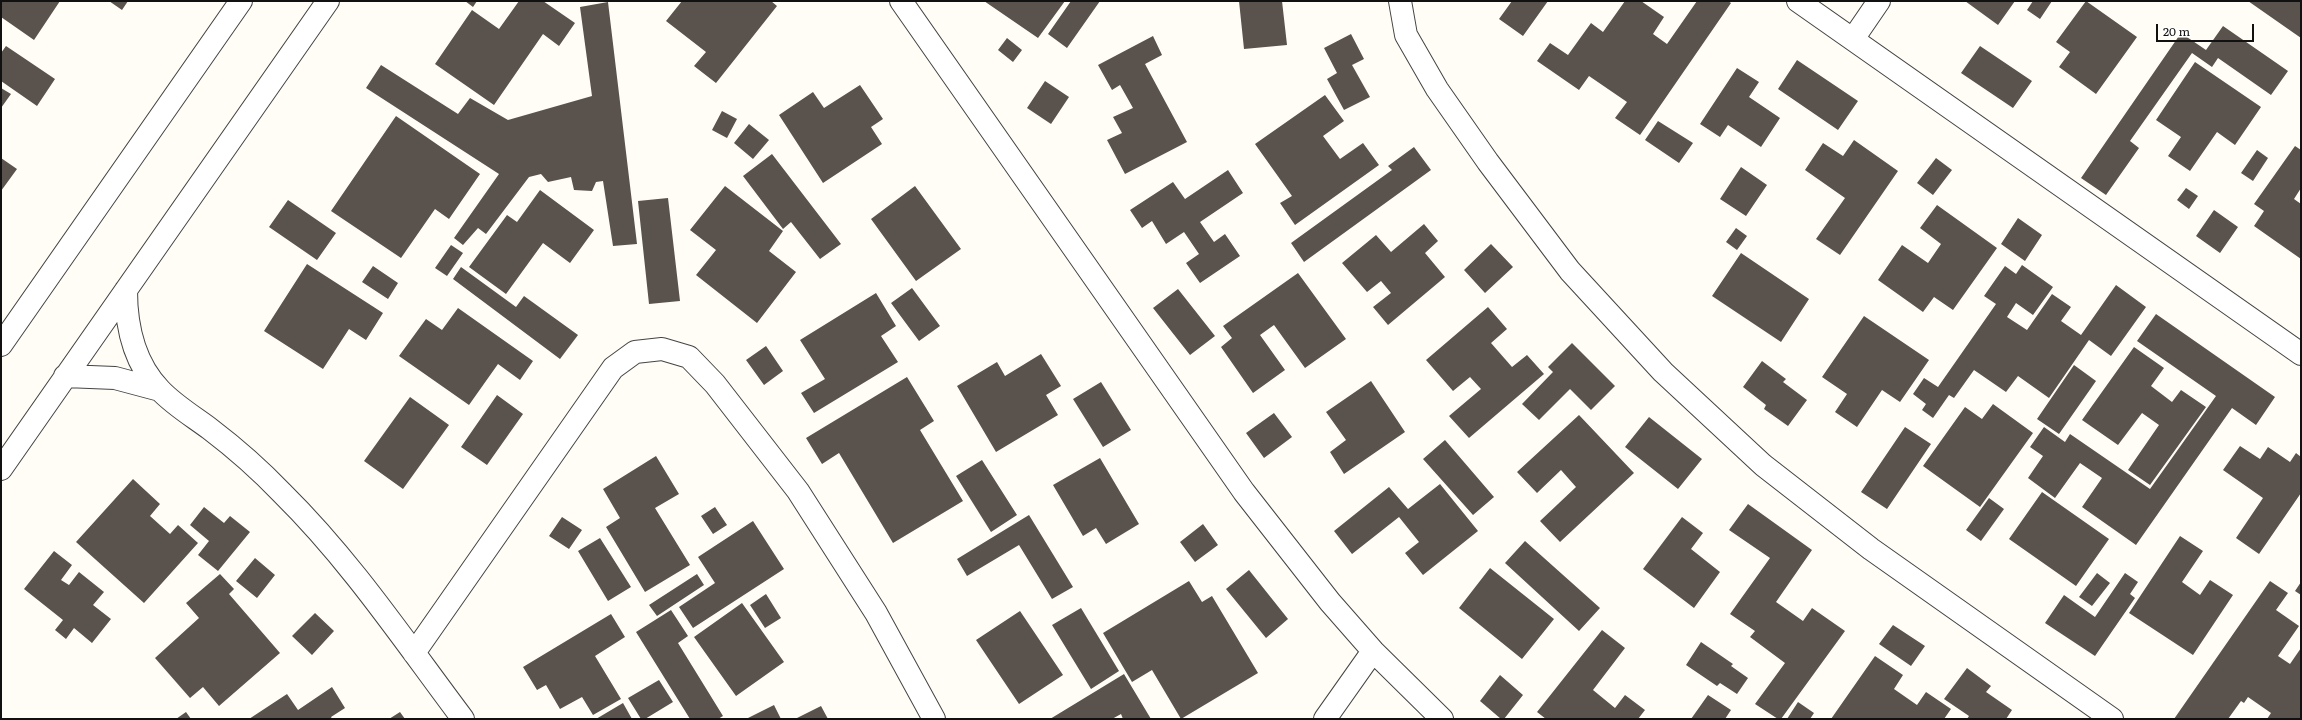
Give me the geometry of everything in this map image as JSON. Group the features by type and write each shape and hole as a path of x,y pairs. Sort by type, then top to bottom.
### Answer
{"street":[{"path":"1,345 241,1"},
{"path":"1,469 328,1"},
{"path":"901,1 1244,492 1330,602 1373,651 1442,719"},
{"path":"1400,1 1406,35 1437,89 1488,162 1570,271 1663,372 1763,465 1866,544 2112,719"},
{"path":"1798,1 2301,354"},
{"path":"1853,39 1879,1"},
{"path":"126,290 128,325 136,352 160,390 223,439 282,492 336,550 463,719"},
{"path":"414,653 613,368 635,352 662,349 689,358 715,384 798,492 876,613 934,719"},
{"path":"65,376 114,378 160,390"},
{"path":"1325,719 1373,651"}],"building":[{"path":"1,1 60,1 34,40 1,17"},
{"path":"109,1 128,1 122,10"},
{"path":"465,1 477,1 473,7"},
{"path":"519,1 543,1 575,23 559,46 543,34 494,105 435,64 472,10 499,29"},
{"path":"682,1 771,1 777,6 716,83 694,66 706,52 666,21"},
{"path":"984,1 1065,1 1038,38"},
{"path":"1071,1 1100,1 1067,48 1048,34"},
{"path":"1239,1 1282,1 1287,45 1244,49"},
{"path":"1512,1 1548,1 1523,36 1499,19"},
{"path":"1625,1 1641,1 1664,17 1653,34 1667,44 1697,1 1728,1 1731,3 1640,135 1615,118 1627,102 1589,76 1579,90 1537,61 1550,43 1568,55 1591,23 1603,32"},
{"path":"1965,1 2015,1 1998,25"},
{"path":"2033,1 2052,1 2040,19 2027,10"},
{"path":"2086,1 2137,37 2096,94 2059,67 2070,52 2056,42"},
{"path":"2248,1 2301,1 2301,38"},
{"path":"608,2 637,244 613,246 603,181 596,182 592,191 574,190 571,177 548,182 541,174 529,177 486,234 478,228 463,245 454,238 499,174 366,88 381,65 458,114 470,98 508,120 592,96 580,7"},
{"path":"2223,26 2288,71 2271,95 2218,58 2212,67 2192,53 2130,141 2139,148 2106,195 2081,178 2181,33 2206,50"},
{"path":"1351,34 1364,59 1352,65 1370,97 1344,110 1327,79 1337,73 1324,48"},
{"path":"1153,36 1162,55 1145,64 1187,142 1125,174 1107,140 1122,133 1113,117 1133,108 1120,85 1112,90 1098,65"},
{"path":"1007,38 1022,50 1013,62 998,50"},
{"path":"6,46 55,79 37,106 1,81 1,53"},
{"path":"1980,46 2032,81 2013,108 1961,73"},
{"path":"1797,60 1858,101 1838,130 1778,89"},
{"path":"2195,62 2261,107 2235,145 2217,132 2190,171 2168,156 2181,137 2156,120"},
{"path":"1737,68 1759,82 1749,97 1780,118 1761,147 1728,125 1720,137 1700,124"},
{"path":"1045,81 1069,97 1051,124 1027,108"},
{"path":"860,85 883,119 871,127 882,144 823,183 779,115 813,92 824,108"},
{"path":"1,88 11,94 1,108"},
{"path":"1325,95 1344,121 1323,136 1340,159 1363,143 1379,165 1295,225 1280,203 1292,196 1255,144"},
{"path":"722,111 737,119 727,138 712,130"},
{"path":"396,116 480,174 449,219 435,209 401,258 331,211"},
{"path":"1658,121 1693,143 1679,163 1645,140"},
{"path":"749,124 769,140 753,159 734,143"},
{"path":"1854,140 1898,171 1840,255 1816,239 1845,198 1805,170 1823,143 1843,156"},
{"path":"2295,146 2301,150 2301,188 2294,199 2301,204 2301,259 2254,226 2264,211 2254,204"},
{"path":"1414,147 1431,170 1304,262 1291,243 1392,170 1388,166"},
{"path":"2257,150 2268,158 2253,181 2241,173"},
{"path":"772,154 841,244 820,259 791,222 783,229 743,176"},
{"path":"1,158 17,169 1,191"},
{"path":"1936,158 1952,170 1933,195 1917,183"},
{"path":"1741,167 1767,185 1746,216 1720,199"},
{"path":"1228,170 1243,193 1200,222 1214,242 1225,234 1240,256 1200,283 1186,263 1199,254 1184,232 1166,244 1152,221 1142,228 1130,210 1173,182 1185,199"},
{"path":"725,186 783,231 769,251 796,272 757,323 696,275 716,250 690,230"},
{"path":"915,186 961,249 916,281 871,219"},
{"path":"2186,188 2198,196 2189,209 2177,200"},
{"path":"540,190 594,230 570,263 543,243 506,294 469,267 507,215 517,222"},
{"path":"668,198 680,301 649,304 638,201"},
{"path":"288,200 336,233 317,260 269,227"},
{"path":"1937,205 1997,248 1953,310 1934,297 1923,312 1878,280 1902,245 1928,263 1941,244 1920,228"},
{"path":"2214,210 2238,227 2220,253 2196,236"},
{"path":"2018,218 2042,235 2025,261 2001,244"},
{"path":"1424,224 1438,241 1425,253 1445,277 1388,325 1373,307 1391,293 1381,281 1367,292 1342,263 1376,235 1391,252"},
{"path":"1736,228 1747,236 1737,250 1726,242"},
{"path":"1491,244 1513,267 1485,293 1464,270"},
{"path":"451,245 463,253 447,276 435,268"},
{"path":"1741,253 1809,299 1781,342 1712,296"},
{"path":"307,264 383,313 366,340 349,329 323,369 264,331"},
{"path":"2022,265 2053,287 2033,315 2016,303 2007,317 2027,330 2052,294 2071,307 2061,321 2081,335 2116,285 2146,307 2111,356 2089,340 2049,398 2018,376 2006,392 1974,370 1954,398 1949,395 1933,418 1922,410 1926,404 1913,394 1924,378 1938,387 1996,304 1984,296 2005,266 2016,274"},
{"path":"373,266 398,283 388,299 362,282"},
{"path":"461,267 516,307 524,296 578,335 560,359 453,279"},
{"path":"1298,273 1346,339 1305,368 1274,325 1260,335 1285,370 1253,393 1221,347 1232,338 1223,326"},
{"path":"912,288 940,326 919,341 891,303"},
{"path":"1178,289 1215,336 1190,355 1153,308"},
{"path":"876,293 896,326 881,336 898,362 814,413 801,393 825,379 800,340"},
{"path":"1488,307 1507,329 1491,343 1512,367 1527,355 1544,374 1469,438 1449,416 1481,389 1470,377 1453,391 1426,360"},
{"path":"458,308 533,361 520,380 498,364 469,405 399,356 426,319 442,330"},
{"path":"2156,314 2275,397 2256,425 2232,408 2136,545 2082,507 2102,478 2080,463 2055,498 2028,478 2043,456 2030,447 2044,427 2065,442 2070,434 2150,489 2216,396 2137,341"},
{"path":"1864,316 1929,360 1900,402 1882,390 1857,427 1835,412 1847,394 1822,377"},
{"path":"1572,343 1615,386 1591,410 1570,389 1539,420 1522,404 1553,372 1548,367"},
{"path":"766,346 783,371 764,385 746,360"},
{"path":"2134,347 2164,368 2151,386 2172,402 2181,390 2206,407 2150,485 2128,470 2159,425 2142,413 2118,445 2082,420"},
{"path":"1041,354 1061,386 1046,395 1058,415 996,452 957,386 997,362 1005,376"},
{"path":"1762,361 1786,379 1783,382 1807,400 1788,426 1764,409 1766,405 1743,387"},
{"path":"2074,365 2096,381 2059,434 2037,419"},
{"path":"907,377 934,421 920,430 963,501 893,543 839,453 822,464 806,438"},
{"path":"1371,381 1405,432 1344,474 1330,452 1346,440 1326,412"},
{"path":"1101,382 1131,430 1103,447 1073,399"},
{"path":"497,395 523,414 487,465 461,447"},
{"path":"410,397 449,425 403,489 364,461"},
{"path":"1993,404 2033,433 1980,507 1923,466 1965,407 1982,419"},
{"path":"1274,413 1292,437 1264,458 1246,433"},
{"path":"1579,415 1634,473 1560,542 1540,521 1576,487 1561,470 1537,493 1517,472"},
{"path":"1649,417 1702,459 1678,489 1625,447"},
{"path":"1905,427 1931,444 1887,509 1861,492"},
{"path":"1445,440 1494,497 1473,515 1423,459"},
{"path":"2240,446 2260,459 2268,447 2290,462 2296,453 2301,457 2301,493 2259,554 2236,538 2263,498 2223,470"},
{"path":"656,456 679,494 655,508 690,565 645,592 606,527 620,518 603,489"},
{"path":"1100,458 1139,524 1106,544 1096,528 1083,536 1053,485"},
{"path":"982,460 1017,515 991,532 956,476"},
{"path":"133,479 160,504 150,516 170,534 178,525 198,543 144,603 76,542"},
{"path":"1440,484 1478,531 1423,575 1405,553 1419,542 1399,517 1352,554 1334,531 1389,487 1408,509"},
{"path":"2042,492 2109,539 2076,586 2009,539"},
{"path":"1989,498 2004,509 1981,541 1966,530"},
{"path":"1748,504 1812,550 1776,602 1803,621 1812,608 1845,631 1781,719 1778,719 1755,704 1785,663 1750,637 1755,631 1730,614 1770,558 1729,530"},
{"path":"204,507 224,523 230,516 250,532 218,571 198,555 209,541 190,525"},
{"path":"715,507 727,525 713,534 701,516"},
{"path":"1029,515 1073,587 1052,599 1019,545 967,576 957,559"},
{"path":"562,517 582,530 569,549 549,536"},
{"path":"1682,517 1703,533 1691,549 1720,572 1694,608 1643,569"},
{"path":"753,521 784,569 693,628 679,607 715,583 698,557"},
{"path":"1203,524 1218,545 1195,562 1180,542"},
{"path":"2180,536 2203,551 2182,582 2200,595 2210,580 2233,595 2193,655 2129,613"},
{"path":"600,538 631,587 608,601 578,551"},
{"path":"1525,541 1600,608 1579,631 1505,563"},
{"path":"54,551 72,565 61,580 69,585 79,572 104,592 93,605 111,619 92,643 74,628 66,639 55,630 63,620 24,589"},
{"path":"255,558 275,575 257,598 236,581"},
{"path":"1490,568 1554,619 1522,659 1459,608"},
{"path":"1249,570 1288,619 1266,638 1226,589"},
{"path":"2097,573 2110,583 2092,606 2079,597"},
{"path":"2125,573 2138,582 2130,594 2135,598 2095,656 2045,623 2064,595 2095,617"},
{"path":"220,574 234,589 229,594 280,653 219,706 203,687 190,698 155,658 199,618 186,603"},
{"path":"697,574 704,585 657,616 649,605"},
{"path":"1189,581 1202,602 1212,596 1258,673 1181,719 1152,670 1132,682 1103,633"},
{"path":"2270,581 2288,593 2276,610 2299,626 2278,656 2290,664 2301,648 2301,719 2267,719 2271,713 2248,697 2244,703 2241,701 2228,719 2174,719"},
{"path":"2301,582 2301,595 2295,591"},
{"path":"766,594 781,618 765,628 750,605"},
{"path":"742,603 784,662 736,696 694,637"},
{"path":"1081,608 1119,671 1091,689 1052,625"},
{"path":"671,610 688,636 678,643 723,716 718,719 690,719 636,632"},
{"path":"1020,611 1063,675 1019,704 976,640"},
{"path":"315,613 334,631 312,655 292,636"},
{"path":"611,614 625,637 595,656 621,699 593,715 582,697 560,709 546,685 537,690 523,667"},
{"path":"1893,625 1925,646 1911,666 1879,644"},
{"path":"1602,630 1625,648 1593,690 1615,708 1625,695 1645,710 1638,719 1546,719 1537,712"},
{"path":"1701,642 1733,664 1731,666 1748,678 1737,694 1720,683 1717,686 1686,665"},
{"path":"1875,656 1903,675 1894,689 1917,705 1926,692 1951,709 1944,719 1831,719"},
{"path":"1967,668 1991,686 1986,692 2012,710 2006,719 1967,719 1969,716 1944,699"},
{"path":"1124,674 1151,719 1123,719 1121,714 1112,719 1050,719"},
{"path":"1500,675 1523,695 1504,719 1501,719 1480,701"},
{"path":"659,680 673,702 645,719 641,719 628,698"},
{"path":"332,687 345,708 331,717 332,719 249,719 287,694 298,710"},
{"path":"1708,695 1731,710 1725,719 1691,719"},
{"path":"1798,702 1814,713 1810,719 1787,719"},
{"path":"623,703 632,719 596,719"},
{"path":"774,705 781,719 746,719"},
{"path":"821,706 828,719 795,719"},
{"path":"186,712 191,719 176,719"},
{"path":"400,712 405,719 389,719"}]}
